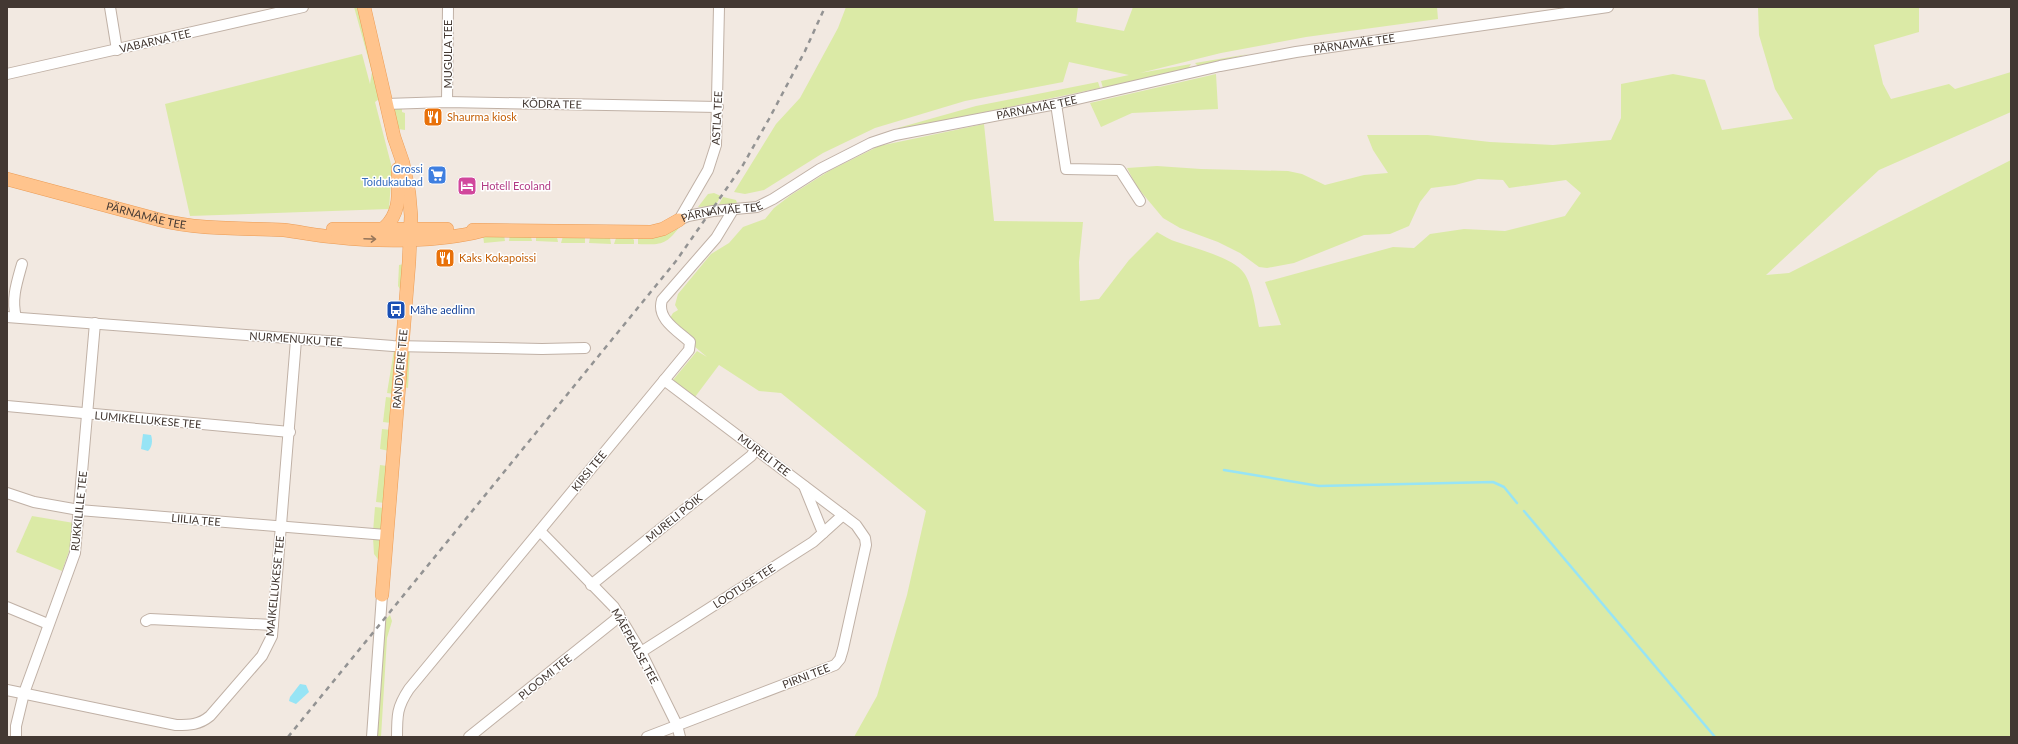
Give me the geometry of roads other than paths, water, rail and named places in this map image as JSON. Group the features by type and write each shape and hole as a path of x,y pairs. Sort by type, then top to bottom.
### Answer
{"main road":[{"name":"RANDVERE TEE","path":"364,7 386,104 398,151 403,163 409,193 411,234 382,595"},
{"path":"384,228 394,218 397,208 398,151"},
{"name":"PÄRNAMÄE TEE","path":"7,179 168,222 289,231 336,238 481,231 651,232 663,229 679,220"},
{"name":"PÄRNAMÄE TEE","path":"289,231 384,228 411,234"}],"street":[{"path":"110,7 117,50"},
{"name":"VABARNA TEE","path":"7,74 303,7"},
{"name":"MUGULA TEE","path":"447,102 448,7"},
{"name":"ASTLA TEE","path":"679,220 704,178 714,156 717,135 718,107 719,7"},
{"name":"PÄRNAMÄE TEE","path":"679,220 688,216 713,211 757,207 773,199 820,168 871,144 895,135 1056,104 1220,66 1296,52 1608,7"},
{"name":"KÕDRA TEE","path":"386,104 447,102 718,107"},
{"path":"1056,104 1066,169 1120,170 1140,201"},
{"name":"KIRSI TEE","path":"397,737 397,713 401,700 687,352 691,345 690,342 664,318 661,308 662,300 716,238 733,210"},
{"path":"11,317 16,285 22,264"},
{"name":"NURMENUKU TEE","path":"11,317 296,340 402,346 542,349 585,348"},
{"name":"RUKKILILLE TEE","path":"16,737 16,726 24,693 48,624 72,563 76,545 95,323"},
{"name":"MAIKELLUKESE TEE","path":"7,690 176,725 196,725 210,716 262,656 272,636 290,432 296,340"},
{"name":"MURELI TEE","path":"664,380 843,515 862,532"},
{"name":"LUMIKELLUKESE TEE","path":"7,406 290,432"},
{"name":"MURELI PÕIK","path":"591,585 751,456 756,449"},
{"path":"804,486 823,533"},
{"name":"LIILIA TEE","path":"7,493 34,502 79,510 386,535"},
{"name":"LOOTUSE TEE","path":"641,652 813,542 843,515"},
{"name":"MÄEPEALSE TEE","path":"540,531 619,614 641,652 677,726 680,737"},
{"name":"PIRNI TEE","path":"647,737 835,665 840,659 843,649 866,544 862,532"},
{"name":"RANDVERE TEE","path":"372,737 382,595"},
{"path":"7,607 48,624"},
{"name":"PLOOMI TEE","path":"469,737 615,620 619,614"},
{"path":"146,621 150,619 273,625"}],"water":[{"path":"143,434 151,435 152,444 148,451 141,449"},
{"path":"300,684 306,685 309,692 296,704 289,701 290,697"}],"waterway":[{"path":"1224,470 1319,486 1493,482 1504,487 1517,503"},
{"path":"1524,511 1715,737"}],"railway":[{"path":"288,737 676,261 743,165 805,51 825,7"}],"place":[{"name":"Shaurma kiosk","path":"433,117"},
{"name":"Grossi Toidukaubad","path":"437,175"},
{"name":"Hotell Ecoland","path":"467,186"},
{"name":"Kaks Kokapoissi","path":"445,258"},
{"name":"Mähe aedlinn","path":"396,310"}]}
